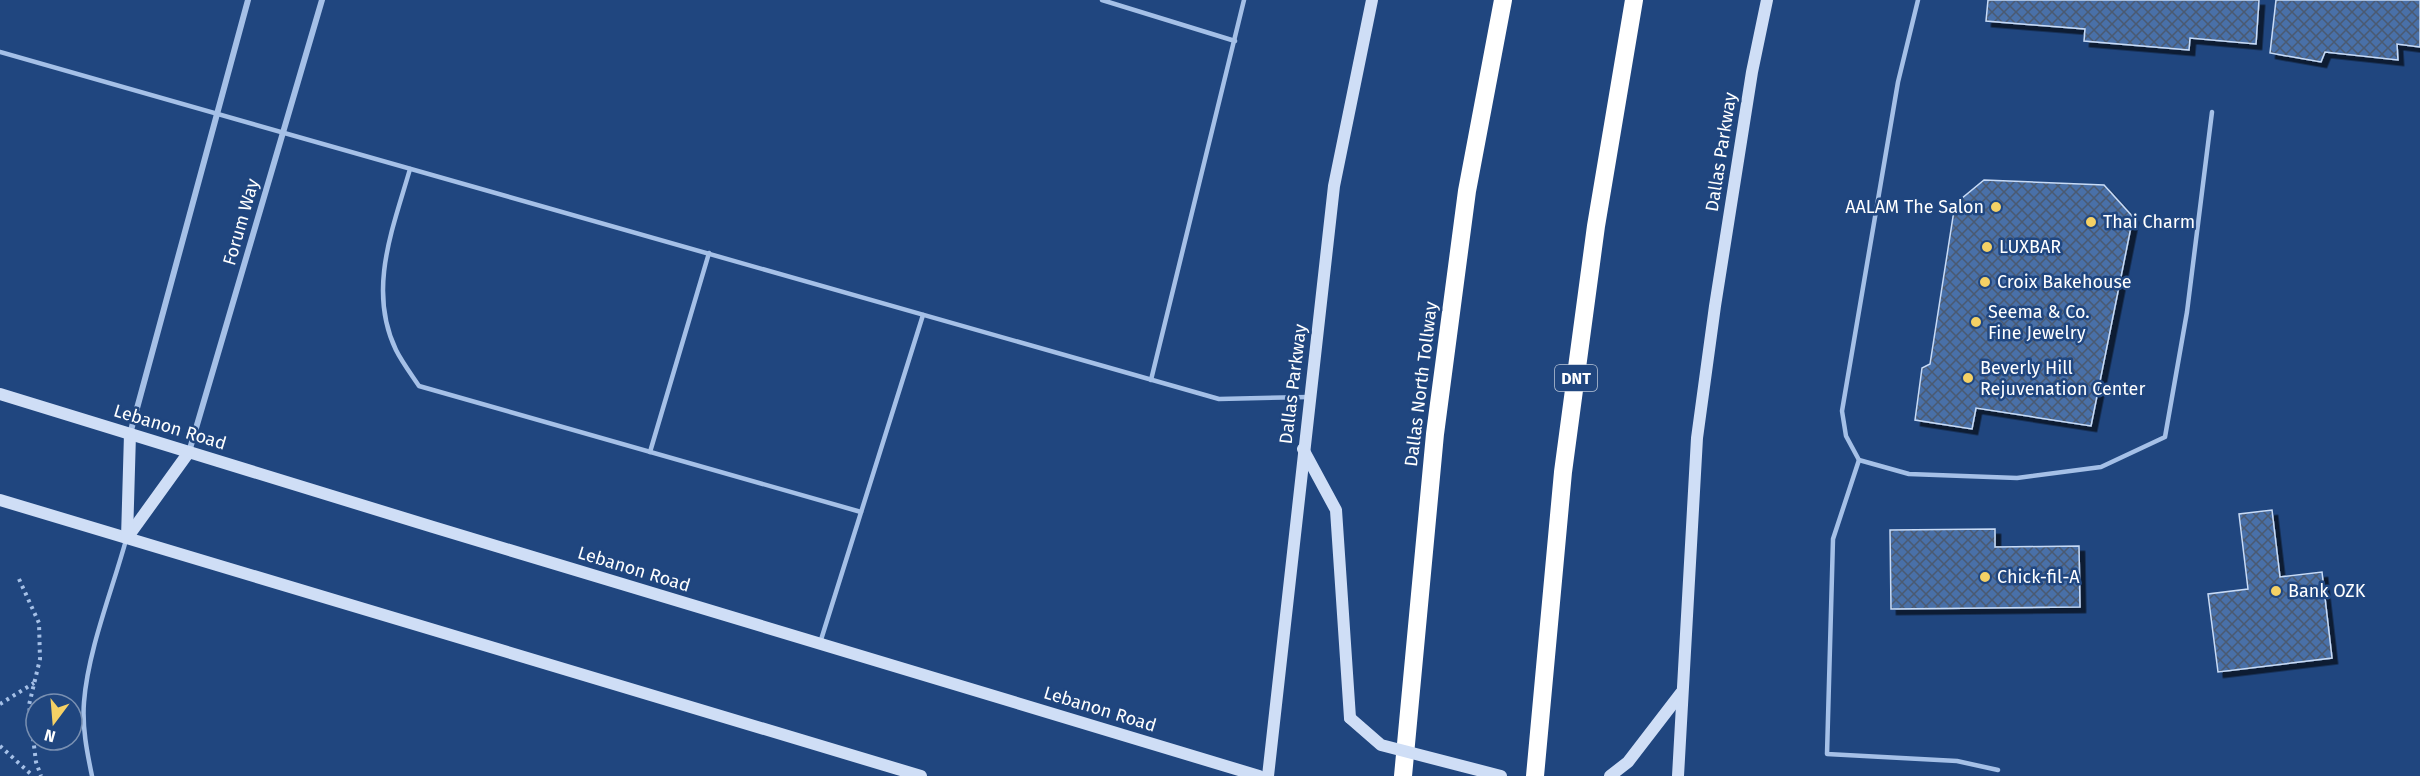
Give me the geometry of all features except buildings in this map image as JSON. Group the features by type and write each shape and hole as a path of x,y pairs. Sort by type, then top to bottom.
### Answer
{"highway":[{"name":"Dallas North Tollway","path":"1402,776 1439,399 1467,191 1503,0"},
{"name":"DNT","path":"1535,776 1563,472 1596,226 1634,0"}],"main road":[{"name":"Dallas Parkway","path":"1268,776 1334,186 1372,0"},
{"name":"Dallas Parkway","path":"1678,776 1697,438 1752,72 1767,0"},
{"name":"Lebanon Road","path":"0,394 1259,776"},
{"path":"127,538 130,434"},
{"path":"1303,449 1336,510 1350,718 1382,745 1501,776"},
{"path":"127,538 189,452"},
{"path":"0,500 921,776"},
{"path":"1610,776 1628,762 1681,693"}],"street":[{"path":"130,434 248,0"},
{"name":"Forum Way","path":"189,452 322,0"}],"lane":[{"path":"1102,0 1235,41"},
{"path":"1151,380 1244,0"},
{"path":"1918,0 1898,82 1842,411 1846,436 1859,460 1909,474 2017,478 2101,467 2165,437 2187,312 2212,112"},
{"path":"0,52 1219,399 1309,398"},
{"path":"410,169 384,258 383,314 396,350 418,386 861,512"},
{"path":"650,452 709,254"},
{"path":"820,643 923,315"},
{"path":"1859,460 1833,539 1827,754 1957,761 1998,770"},
{"path":"92,776 85,738 84,702 92,660 127,538"}],"path":[{"path":"19,579 39,623 40,659 29,705 36,762 41,776"},
{"path":"0,704 34,683"},
{"path":"0,746 33,776"}],"place":[{"name":"AALAM The Salon","path":"1996,207"},
{"name":"Thai Charm","path":"2091,222"},
{"name":"LUXBAR","path":"1987,247"},
{"name":"Croix Bakehouse","path":"1985,282"},
{"name":"Seema & Co. Fine Jewelry","path":"1976,322"},
{"name":"Beverly Hill Rejuvenation Center","path":"1968,378"},
{"name":"Chick-fil-A","path":"1985,577"},
{"name":"Bank OZK","path":"2276,591"}]}
